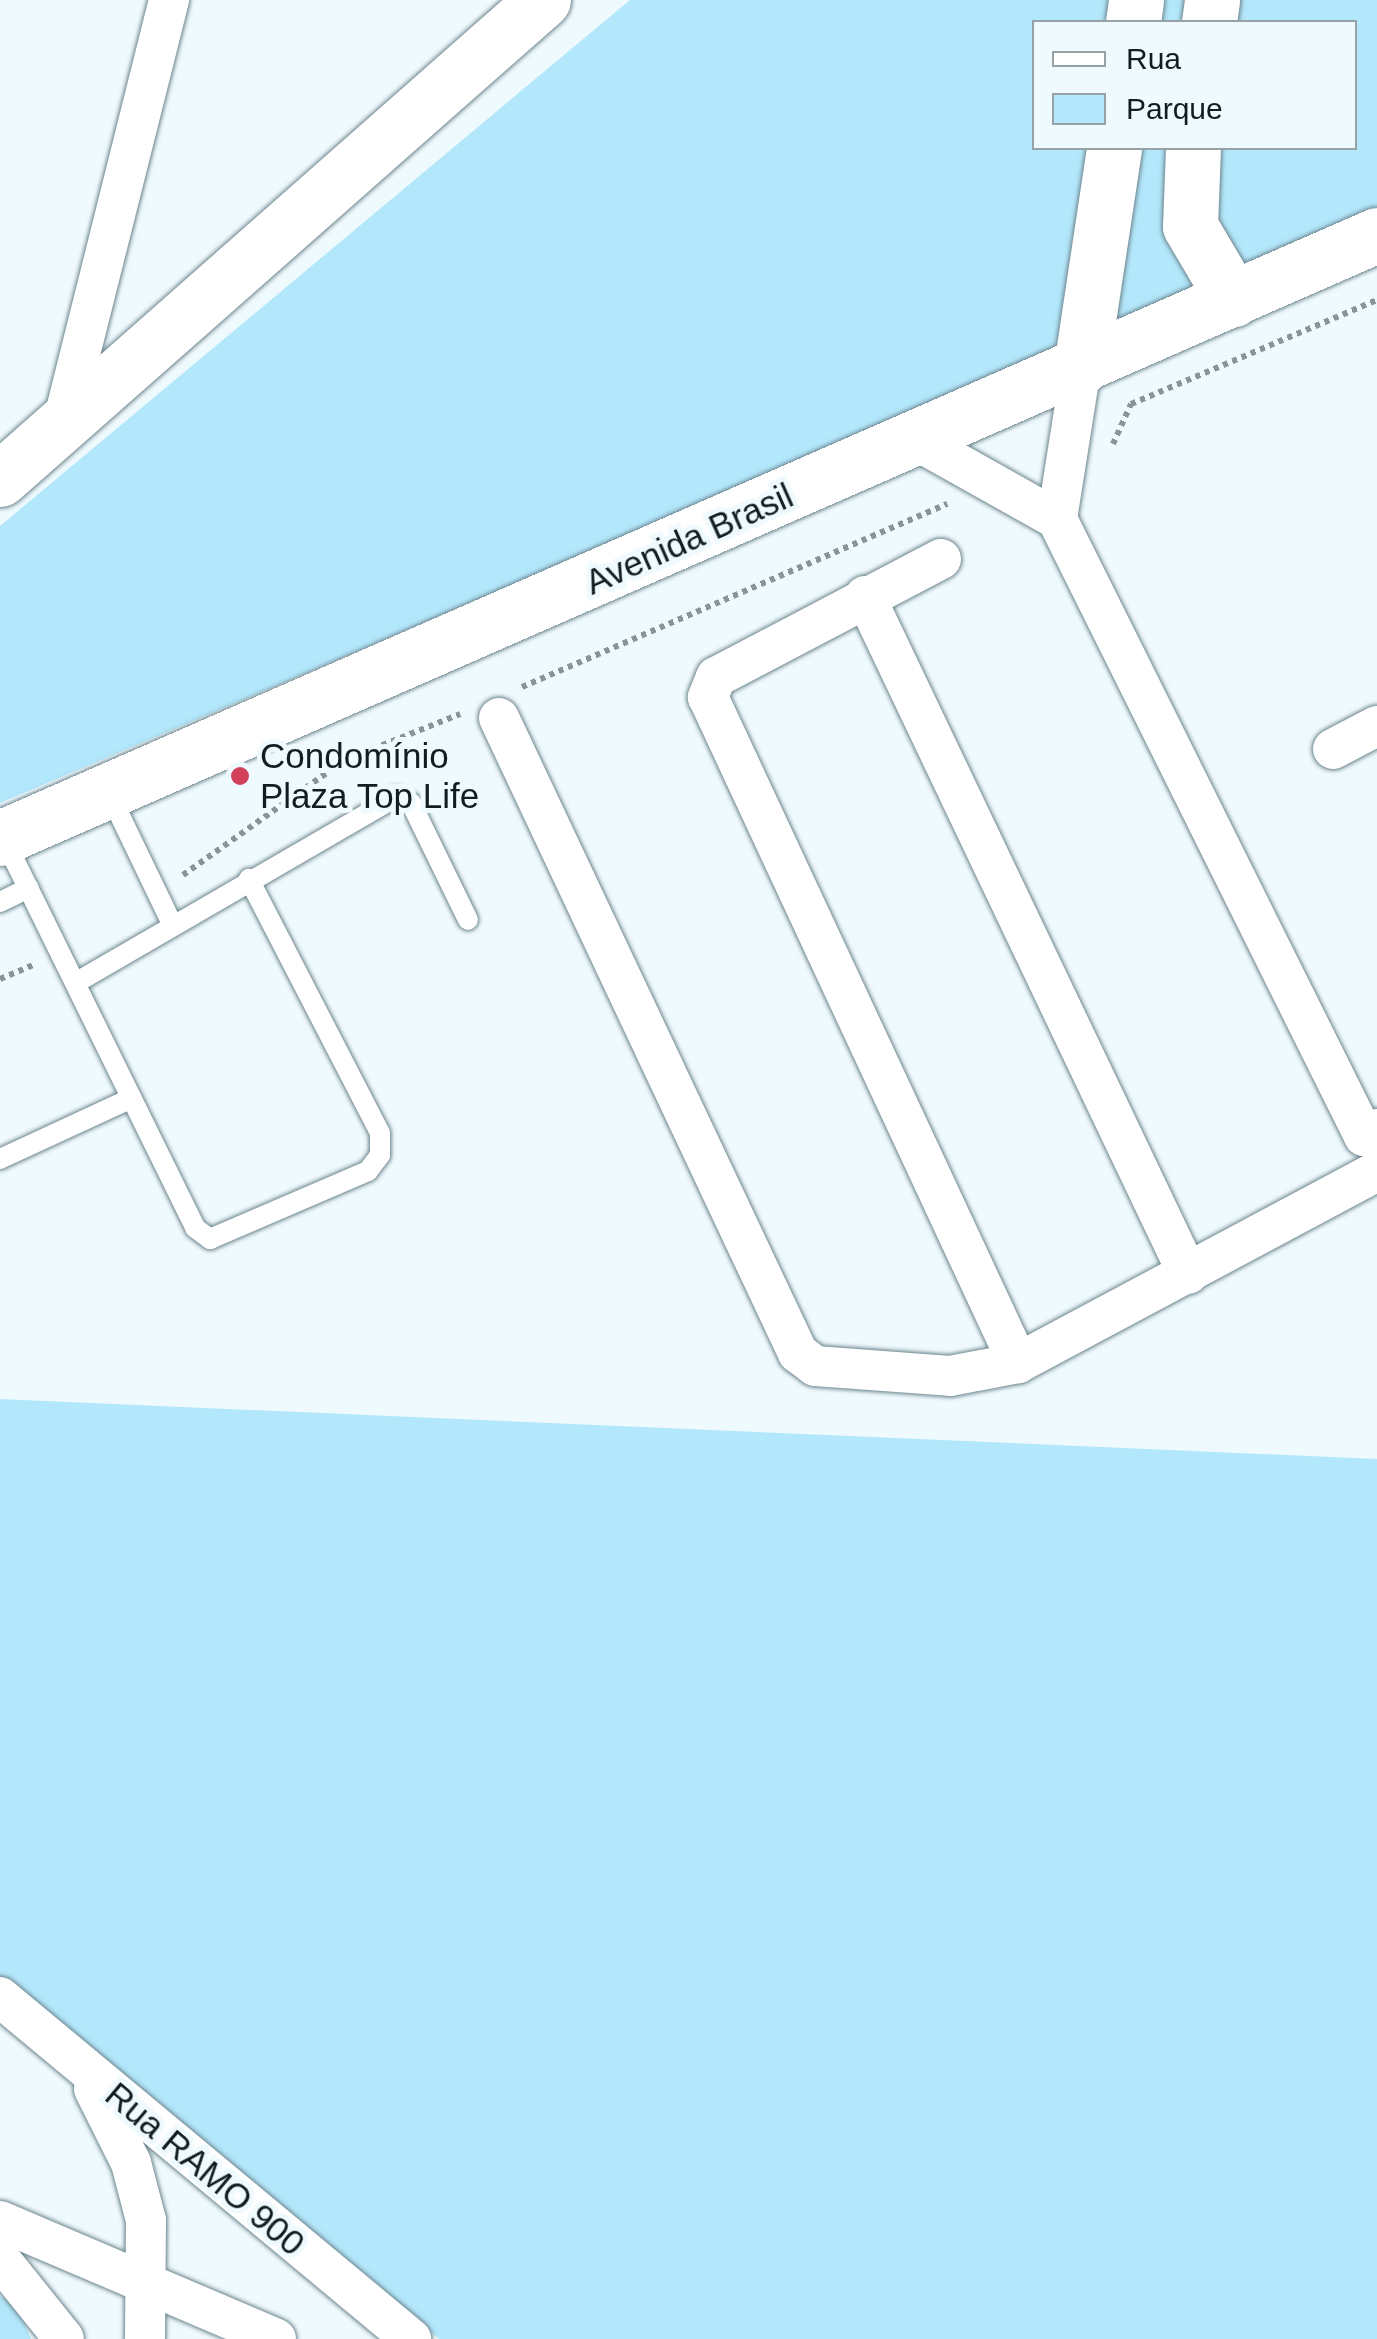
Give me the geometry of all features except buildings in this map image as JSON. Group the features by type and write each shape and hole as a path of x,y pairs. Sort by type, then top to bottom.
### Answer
{"street":[{"path":"66,414 170,0"},
{"path":"0,480 66,414 543,0"},
{"path":"1057,519 1072,462 1081,367 1114,150"},
{"path":"1192,150 1190,226 1233,300"},
{"name":"Avenida Brasil","path":"1,835 109,792 1377,235"},
{"path":"492,707 798,1353 831,1372 950,1376 1018,1363 1188,1274 1374,1149 1057,519 916,440"},
{"path":"941,559 716,677 712,720 1018,1363"},
{"path":"865,596 1188,1274"},
{"path":"1333,748 1377,726"},
{"name":"Rua RAMO 900","path":"0,1997 411,2339"},
{"path":"74,2061 131,2163 150,2286 145,2339"},
{"path":"0,2222 276,2339"},
{"path":"0,2258 64,2339"}],"lane":[{"path":"109,792 172,924"},
{"path":"76,982 248,878 396,797 411,803 468,920"},
{"path":"1,835 196,1228 210,1239 368,1170 380,1155 380,1133 248,878"},
{"path":"0,902 29,888"},
{"path":"0,1159 132,1098"}],"path":[{"path":"1072,462 1108,454 1131,404 1377,300"},
{"path":"157,894 345,760 492,707 947,504 978,507 1004,488"},
{"path":"0,979 62,952"}],"green space":[{"path":"630,0 1377,0 1377,217 0,803 0,526"},
{"path":"0,1399 1377,1459 1377,2339 439,2339 0,1979"},
{"path":"0,2296 16,2304 31,2339 0,2339"}],"place":[{"name":"Condomínio Plaza Top Life","path":"240,776"}]}
